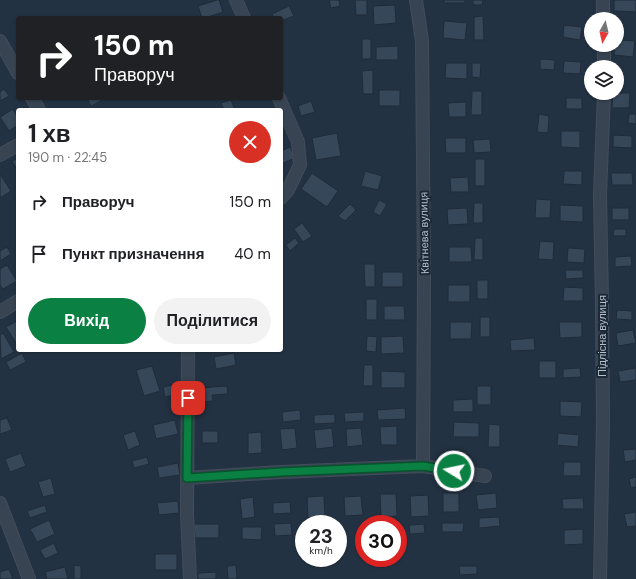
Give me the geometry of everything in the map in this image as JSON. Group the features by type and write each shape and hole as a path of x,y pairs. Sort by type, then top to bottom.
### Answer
{"street":[{"path":"236,0 243,16"},
{"name":"Квітнева вулиця","path":"416,0 422,41 424,278 423,466"},
{"path":"603,0 603,12"},
{"path":"0,40 16,69"},
{"path":"280,100 298,142 300,165 288,190 283,196"},
{"name":"Підлісна вулиця","path":"600,579 603,336 600,194 604,100"},
{"path":"0,155 16,146"},
{"path":"0,312 16,302"},
{"path":"188,352 187,513 190,579"},
{"path":"187,478 281,472 423,466 485,476"},
{"path":"0,503 29,579"}],"building":[{"path":"219,0 223,12 211,16 201,16 198,6"},
{"path":"329,0 339,0 340,6 331,8"},
{"path":"355,0 367,0 367,15 356,15"},
{"path":"444,0 465,0 465,3 444,3"},
{"path":"473,0 483,0 482,5 473,5"},
{"path":"614,0 636,0 636,12 614,11"},
{"path":"395,5 396,23 374,25 373,6"},
{"path":"289,6 294,16 283,20 283,16 273,16 272,14"},
{"path":"483,16 484,40 474,40 474,17"},
{"path":"444,21 467,23 465,40 443,38"},
{"path":"564,25 582,27 580,40 563,37"},
{"path":"362,39 371,39 371,59 362,59"},
{"path":"624,40 635,41 633,57 614,55 614,52 624,52"},
{"path":"398,46 398,60 376,60 376,47"},
{"path":"540,59 555,60 554,70 540,69"},
{"path":"564,61 581,62 580,74 563,73"},
{"path":"446,63 467,63 467,79 445,78"},
{"path":"472,63 481,63 480,78 472,77"},
{"path":"373,70 373,94 363,94 362,71"},
{"path":"4,89 9,96 0,101 0,92"},
{"path":"379,90 400,90 400,106 379,106"},
{"path":"472,91 482,91 482,115 471,115"},
{"path":"624,93 630,93 629,108 612,108 613,100 624,100"},
{"path":"566,98 582,98 582,109 566,109"},
{"path":"88,100 101,101 91,106"},
{"path":"231,100 234,108 223,108 221,103"},
{"path":"311,101 315,112 301,116 298,106"},
{"path":"466,102 466,117 449,117 448,103"},
{"path":"13,109 16,114 16,126 9,131 0,117"},
{"path":"539,114 549,116 548,133 537,132"},
{"path":"629,114 636,114 636,124 628,123"},
{"path":"561,131 580,131 580,148 561,147"},
{"path":"337,133 341,156 316,160 312,138"},
{"path":"613,135 632,136 632,148 613,147"},
{"path":"445,138 466,138 466,153 446,153"},
{"path":"490,139 491,152 474,153 473,140"},
{"path":"290,147 295,158 283,163 283,150"},
{"path":"16,159 16,168 12,161"},
{"path":"475,159 485,159 485,186 475,186"},
{"path":"365,171 382,176 378,190 361,186"},
{"path":"564,171 582,171 582,185 563,184"},
{"path":"312,173 338,191 327,207 301,189"},
{"path":"611,173 632,173 633,185 612,185"},
{"path":"0,174 11,191 0,198"},
{"path":"468,177 469,192 451,192 450,178"},
{"path":"536,199 551,200 550,218 535,218"},
{"path":"379,200 387,204 380,216 373,212"},
{"path":"474,203 483,203 483,223 473,223"},
{"path":"350,204 356,210 345,221 338,216"},
{"path":"560,205 583,206 583,222 560,221"},
{"path":"467,208 468,224 448,225 447,209"},
{"path":"612,208 629,208 629,220 612,220"},
{"path":"302,223 312,236 303,242 294,229"},
{"path":"614,229 626,229 626,236 613,236"},
{"path":"295,238 299,243 290,251 286,245"},
{"path":"475,238 483,238 483,260 474,260"},
{"path":"540,241 554,242 553,260 538,259"},
{"path":"7,247 11,254 0,261 0,251"},
{"path":"449,247 471,247 472,262 449,262"},
{"path":"568,248 585,249 584,263 567,262"},
{"path":"631,256 632,266 615,267 615,257"},
{"path":"364,264 375,264 375,287 365,287"},
{"path":"7,265 16,282 3,289 0,285 0,269"},
{"path":"565,270 583,270 583,278 566,279"},
{"path":"382,272 403,272 403,287 382,287"},
{"path":"477,280 488,280 488,299 477,299"},
{"path":"448,285 470,285 470,302 448,302"},
{"path":"564,287 583,288 583,301 563,301"},
{"path":"366,299 377,299 377,320 366,320"},
{"path":"384,306 404,306 405,320 384,320"},
{"path":"617,310 632,311 632,320 616,319"},
{"path":"480,317 490,317 490,337 480,337"},
{"path":"16,322 16,343 6,327"},
{"path":"450,322 472,322 471,339 450,339"},
{"path":"559,322 582,322 582,337 560,338"},
{"path":"633,330 636,343 618,346 616,333"},
{"path":"3,333 14,352 1,359 0,335"},
{"path":"367,336 377,337 376,352 366,351"},
{"path":"403,336 404,353 381,354 381,337"},
{"path":"534,338 535,350 511,351 510,340"},
{"path":"22,353 26,362 10,370 6,362"},
{"path":"234,353 236,365 216,369 214,357"},
{"path":"539,361 556,361 556,378 539,378"},
{"path":"364,365 373,365 373,386 363,386"},
{"path":"152,366 160,391 144,396 136,370"},
{"path":"580,368 581,377 563,378 563,369"},
{"path":"636,368 636,380 620,382 618,371"},
{"path":"381,371 405,372 405,388 381,388"},
{"path":"177,384 179,394 165,397 163,387"},
{"path":"227,386 228,394 212,395 213,401 200,402 199,388"},
{"path":"477,386 491,386 491,405 477,405"},
{"path":"473,399 473,412 453,412 453,400"},
{"path":"560,401 582,402 581,417 560,416"},
{"path":"405,408 406,419 378,420 377,410"},
{"path":"300,410 301,420 283,422 282,412"},
{"path":"364,412 364,421 345,422 344,413"},
{"path":"335,414 335,423 314,424 314,415"},
{"path":"7,418 12,430 0,434 0,420"},
{"path":"175,420 178,434 156,439 153,425"},
{"path":"454,422 479,423 479,437 453,437"},
{"path":"489,424 500,425 500,447 488,447"},
{"path":"397,426 397,445 381,445 380,427"},
{"path":"295,428 297,448 282,450 280,429"},
{"path":"332,428 334,447 316,449 314,430"},
{"path":"361,428 363,445 347,447 346,429"},
{"path":"135,431 140,445 128,450 123,435"},
{"path":"202,431 218,431 218,443 202,443"},
{"path":"261,432 262,453 248,454 248,433"},
{"path":"558,433 579,435 578,447 557,445"},
{"path":"636,449 636,460 625,462 623,450"},
{"path":"21,453 26,466 10,472 5,459"},
{"path":"147,457 149,464 134,468 132,461"},
{"path":"564,462 581,462 581,476 563,476"},
{"path":"178,463 180,475 159,478 157,467"},
{"path":"636,477 636,487 631,488 629,479"},
{"path":"51,478 55,494 43,497 38,482"},
{"path":"443,493 459,493 459,512 443,512"},
{"path":"496,493 497,508 478,510 476,495"},
{"path":"380,494 396,494 397,515 381,515"},
{"path":"428,495 429,516 411,517 410,496"},
{"path":"324,496 325,515 308,515 307,497"},
{"path":"361,496 363,515 345,515 344,497"},
{"path":"253,497 255,517 242,519 240,499"},
{"path":"583,498 584,509 563,509 562,499"},
{"path":"178,501 179,513 159,515 157,503"},
{"path":"290,502 291,513 273,514 273,503"},
{"path":"45,505 47,512 30,518 27,511"},
{"path":"636,512 636,526 627,527 624,514"},
{"path":"499,517 500,526 479,528 479,518"},
{"path":"49,520 55,534 37,542 30,529"},
{"path":"291,523 292,535 275,536 274,524"},
{"path":"442,523 464,523 463,532 442,532"},
{"path":"194,524 219,524 219,538 195,538"},
{"path":"424,524 425,533 410,534 409,525"},
{"path":"242,527 262,527 261,540 242,539"},
{"path":"583,529 583,544 564,545 564,530"},
{"path":"54,543 58,553 45,559 40,550"},
{"path":"155,554 177,554 177,570 155,570"},
{"path":"74,565 81,566 81,579 74,579"},
{"path":"236,565 237,579 228,579 227,566"},
{"path":"459,566 477,566 477,574 460,575"},
{"path":"65,567 68,579 47,579 45,572"},
{"path":"9,569 13,579 0,579 0,572"},
{"path":"216,572 216,579 198,579 198,573"}],"route":[{"path":"188,398 187,478 281,472 423,466 454,471"}]}
